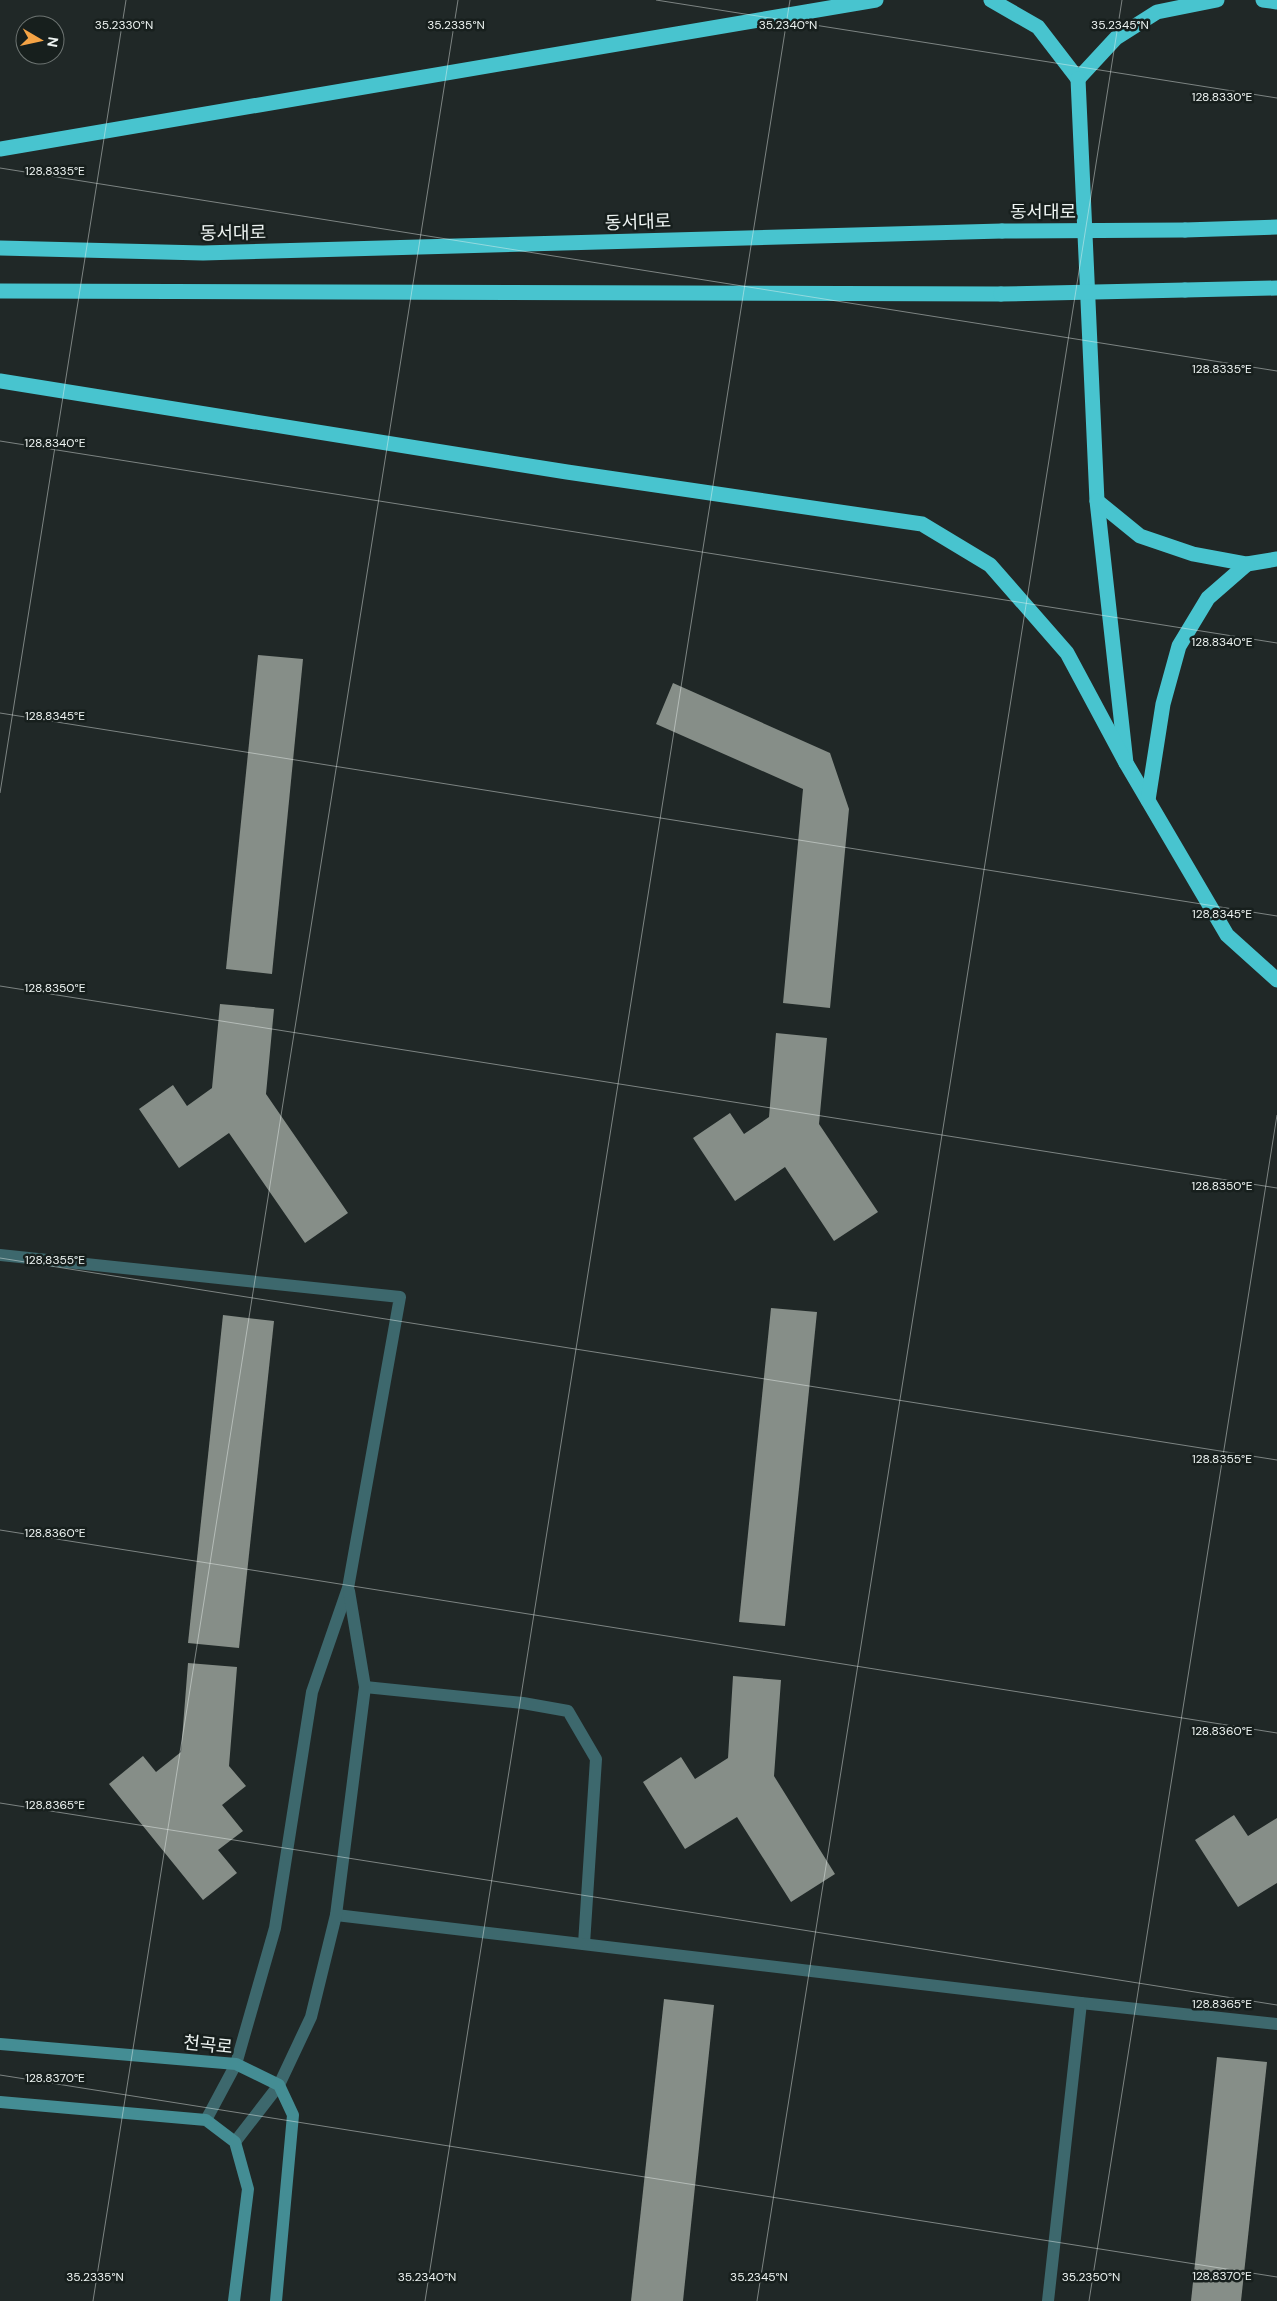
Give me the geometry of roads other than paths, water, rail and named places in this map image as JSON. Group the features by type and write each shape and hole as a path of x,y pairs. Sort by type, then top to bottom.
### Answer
{"highway":[{"path":"0,149 876,0"},
{"path":"991,0 1038,27 1078,79 1098,501 1126,763"},
{"path":"1078,79 1116,38 1157,12 1217,0"},
{"path":"1263,0 1277,2"},
{"name":"동서대로","path":"0,248 203,253 1002,231 1185,230 1277,227"},
{"path":"0,291 1001,294 1277,288"},
{"path":"0,381 567,472 922,524 990,566 1067,653 1126,763 1227,935 1277,980"},
{"path":"1098,501 1140,536 1193,554 1247,564 1277,559"},
{"path":"1148,800 1163,704 1179,646 1208,598 1247,564"}],"street":[{"name":"천곡로","path":"0,2044 236,2064 280,2085"},
{"path":"276,2301 293,2115 280,2085"},
{"path":"0,2102 206,2120 235,2142 248,2189 234,2301"}],"lane":[{"path":"0,1255 400,1297 348,1588 312,1692 275,1928 236,2064 206,2120"},
{"path":"235,2142 280,2085 312,2017 336,1915 365,1687 348,1588"},
{"path":"365,1687 523,1703 568,1712 596,1759 584,1944"},
{"path":"336,1915 1081,2003 1277,2024"},
{"path":"1048,2301 1081,2003"}]}
